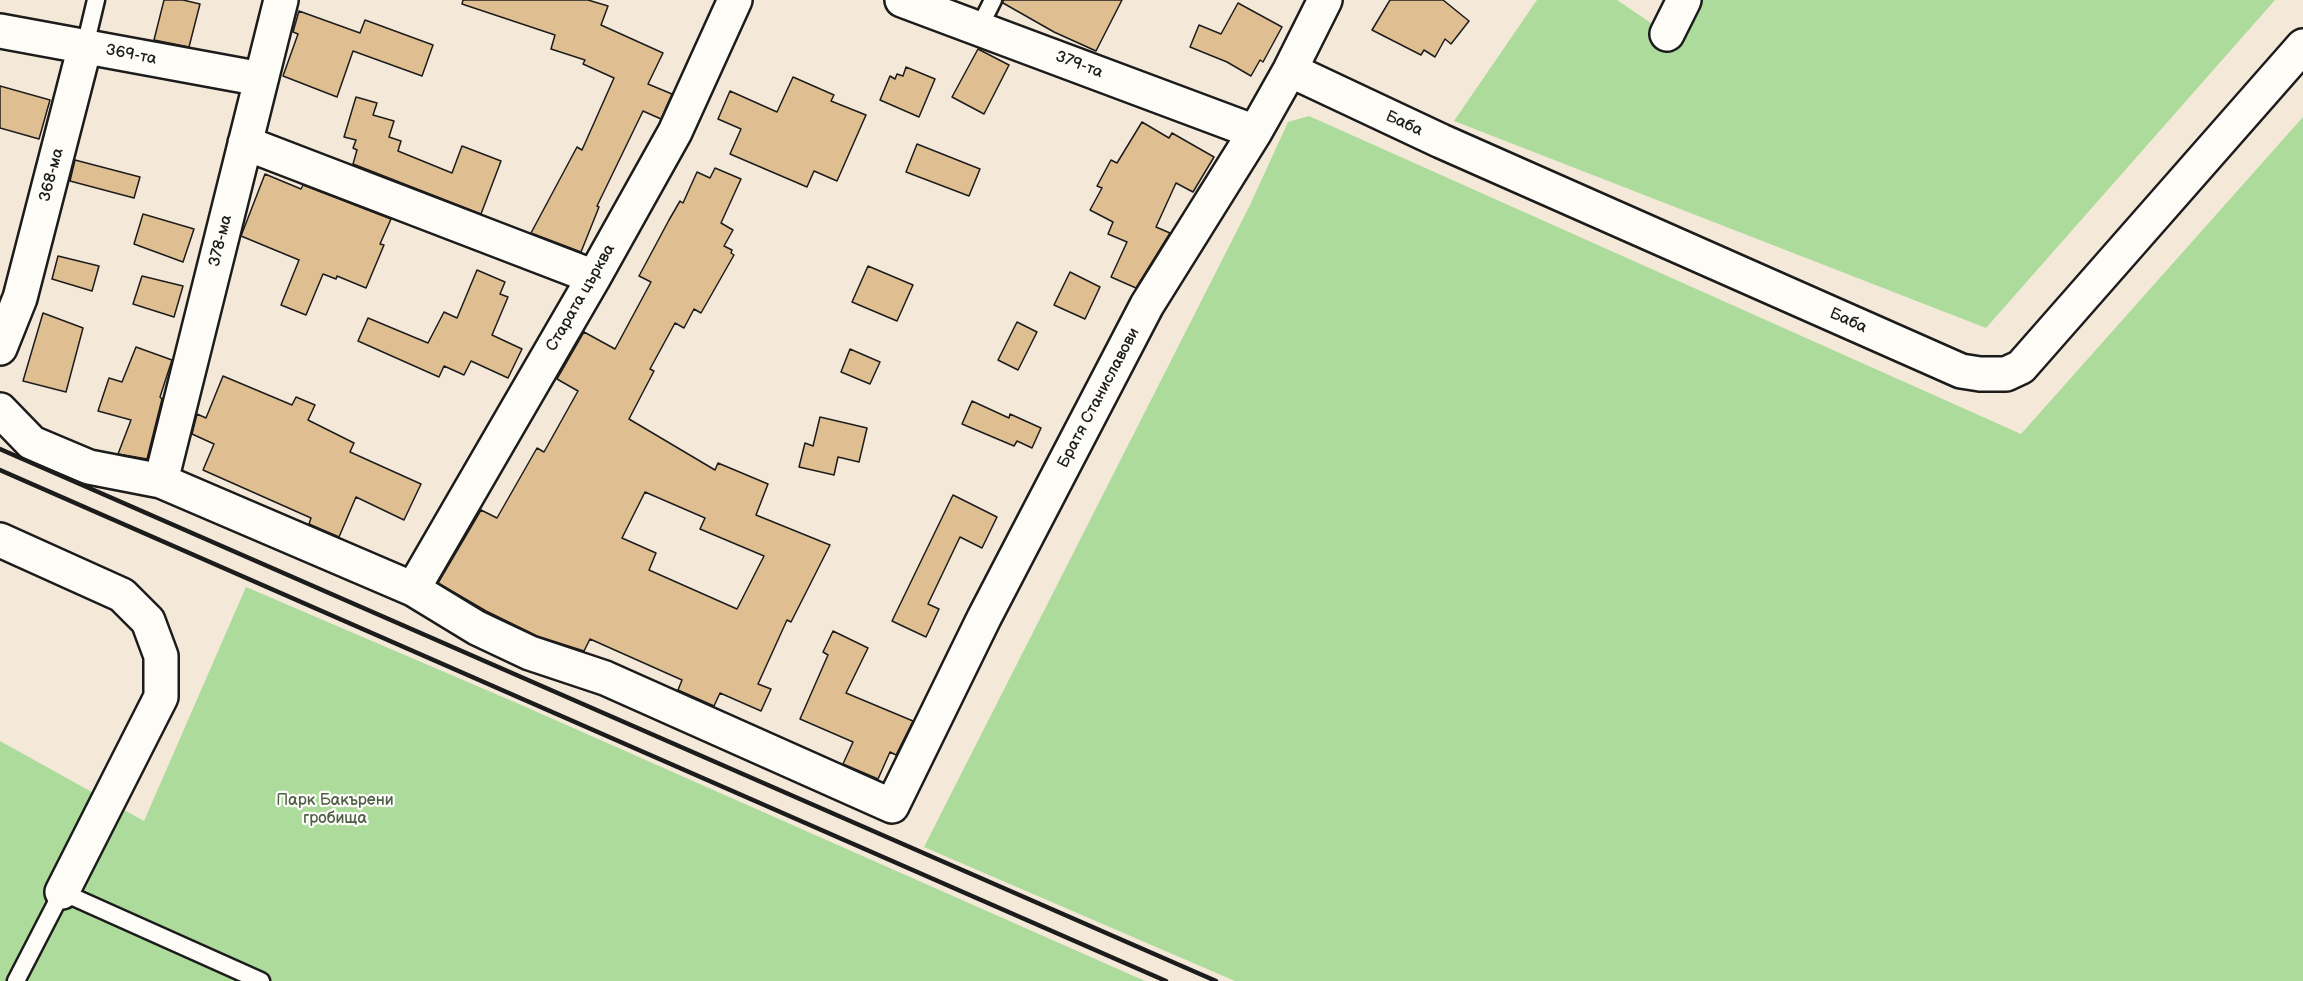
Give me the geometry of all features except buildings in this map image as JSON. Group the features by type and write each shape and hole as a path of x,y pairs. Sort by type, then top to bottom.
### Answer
{"street":[{"name":"378-ма","path":"161,481 281,0"},
{"name":"Старата църква","path":"412,589 594,277 675,132 735,0"},
{"name":"379-та","path":"902,0 986,14 1255,132"},
{"name":"Братя Станиславови","path":"412,589 477,628 530,653 605,678 892,806 984,618 1147,305 1255,132 1290,70 1325,0"},
{"path":"1667,34 1684,0"},
{"name":"369-та","path":"0,31 261,79"},
{"name":"368-ма","path":"0,348 20,298 86,46"},
{"name":"Баба","path":"1290,70 1441,141 1961,371 2006,374 2021,367 2303,46"},
{"path":"245,143 594,277"},
{"path":"0,410 33,443 89,467 161,481 412,589"},
{"path":"0,540 122,595 148,621 161,656 161,697 62,892"}],"lane":[{"name":"368-ма","path":"86,46 96,0"},
{"path":"16,981 62,892 261,981"}],"green space":[{"path":"1537,0 1617,0 1667,34 1684,0 2275,0 1986,328 1454,121"},
{"path":"1309,116 2021,434 2303,117 2303,981 1235,981 924,847 1249,207 1288,122"},
{"name":"Парк Бакърени гробища","path":"246,587 519,704 1145,981 0,981 0,741 144,821"}],"railway":[{"path":"0,449 1216,981"},
{"path":"0,470 1166,981"}]}
